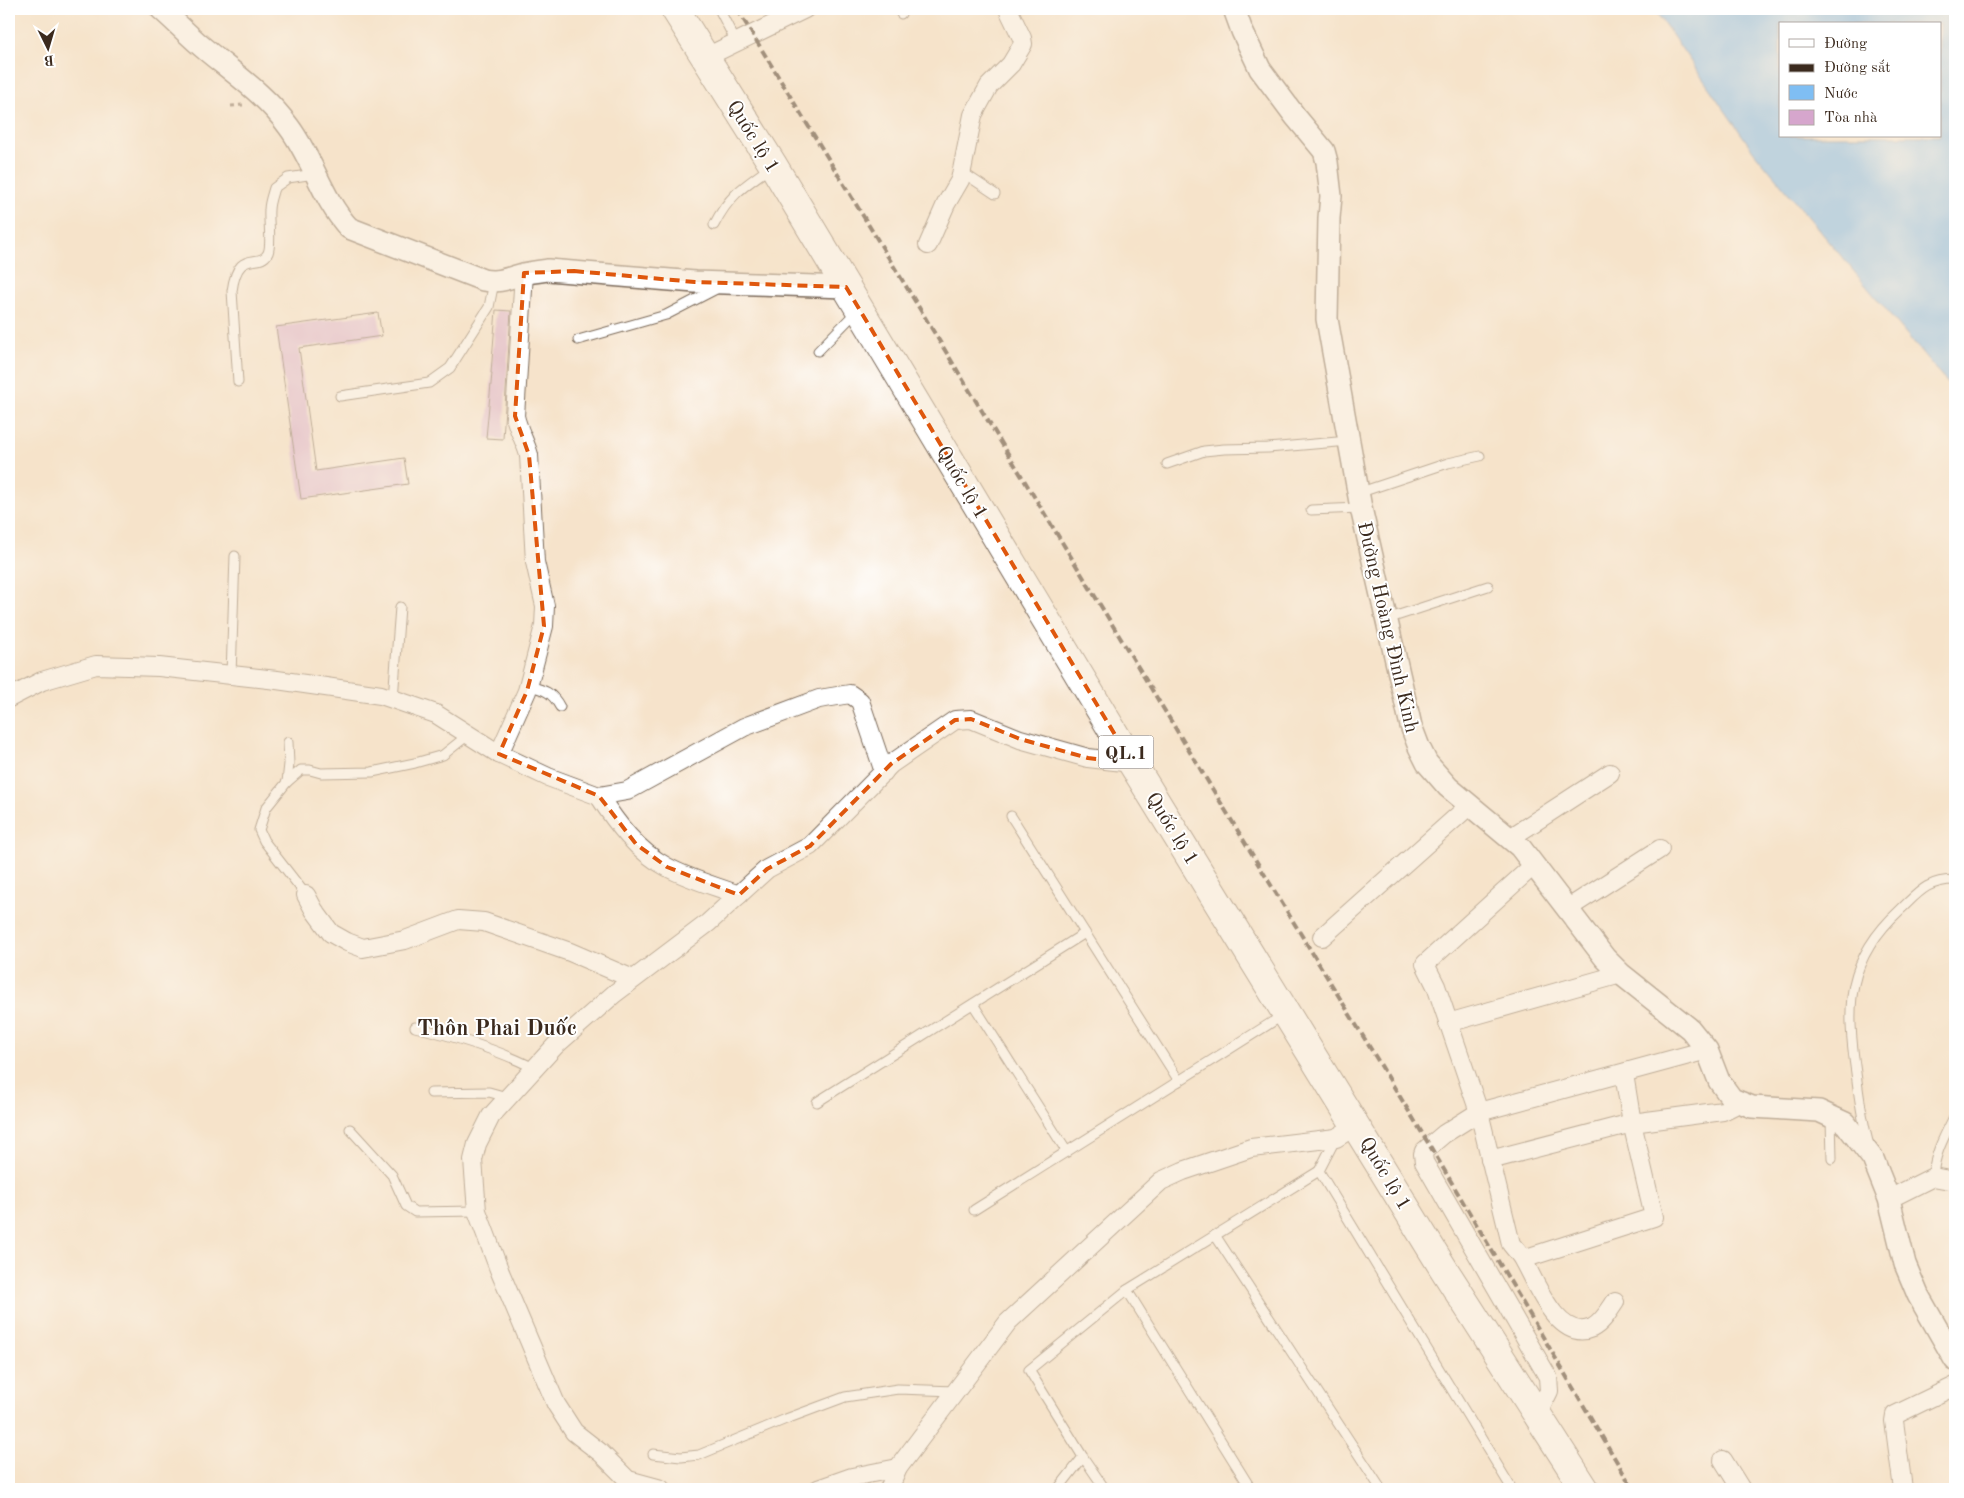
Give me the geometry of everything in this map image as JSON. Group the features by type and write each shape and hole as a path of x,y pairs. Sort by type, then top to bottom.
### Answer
{"highway":[{"name":"Quốc lộ 1","path":"675,9 773,166 1132,763 1287,1013 1346,1131 1585,1489"}],"street":[{"path":"161,9 203,48 268,101 290,128 337,215 349,228 483,280 494,282 548,270 574,271 724,283 852,298"},
{"path":"704,58 805,9"},
{"path":"928,246 946,204 960,180 973,115 989,86 1011,64 1023,44 1008,9"},
{"name":"Đường Hoàng Đình Kinh","path":"1234,9 1242,31 1260,68 1295,116 1324,151 1327,162 1331,196 1327,319 1359,500 1411,726 1419,747 1427,763 1448,787 1520,847 1605,958 1690,1029 1707,1050 1719,1081 1732,1099 1739,1103"},
{"path":"499,754 529,686 542,640 545,606 536,562 529,455 525,441 517,427 515,416 524,274"},
{"path":"9,698 42,681 96,665 159,667 381,695 436,714 499,754 548,777 599,796 627,791 744,727 819,699 850,694 860,700 884,772"},
{"path":"661,1489 624,1485 601,1453 574,1432 556,1404 500,1272 478,1211 473,1160 477,1144 491,1116 534,1068 614,994 708,923 767,870 810,846 891,764 955,720 971,719 1020,739 1088,758 1132,763"},
{"path":"1510,838 1610,773"},
{"path":"599,796 617,824 636,844 667,867 739,895"},
{"path":"1322,937 1470,805"},
{"path":"1567,909 1660,849"},
{"path":"1534,865 1425,964 1436,986 1479,1112 1511,1244 1523,1259 1550,1310 1571,1328 1584,1330 1594,1327 1615,1302"},
{"path":"306,895 314,910 331,933 363,948 405,940 437,930 458,920 484,922 570,952 633,979"},
{"path":"1448,1023 1622,974"},
{"path":"1537,1415 1548,1391 1548,1377 1423,1159 1424,1151 1479,1112 1707,1050"},
{"path":"1523,1259 1654,1217 1632,1124 1624,1074"},
{"path":"1490,1160 1632,1124 1711,1114 1723,1111 1739,1103 1752,1107 1811,1110 1831,1116 1845,1123 1873,1159 1888,1199 1905,1264 1918,1296 1955,1360"},
{"path":"889,1489 898,1468 1008,1322 1161,1181 1183,1171 1251,1148 1346,1131"},
{"path":"1888,1199 1933,1177 1955,1181"},
{"path":"1904,1489 1894,1421 1895,1415 1955,1386"},
{"path":"1723,1460 1741,1489"},
{"path":"818,1489 852,1477 898,1468"}],"lane":[{"path":"719,9 736,42"},
{"path":"714,225 723,207 733,195 773,166"},
{"path":"962,172 995,194"},
{"path":"238,382 232,291 239,266 244,262 260,259 267,254 270,246 269,208 274,188 288,178 316,173"},
{"path":"340,396 429,383 450,368 489,307 494,282"},
{"path":"578,340 666,315 710,293 724,283"},
{"path":"818,351 852,298"},
{"path":"1167,464 1204,451 1348,441"},
{"path":"1311,510 1359,500 1448,463 1480,456"},
{"path":"231,675 235,556"},
{"path":"1387,619 1488,586"},
{"path":"393,699 400,607"},
{"path":"529,686 548,690 560,707"},
{"path":"306,895 264,841 259,830 266,808 287,782 301,770 321,773 372,772 415,763 443,755 468,734"},
{"path":"287,782 290,764 288,742"},
{"path":"1011,816 1179,1081"},
{"path":"1873,1159 1860,1102 1850,1032 1852,989 1862,957 1873,939 1896,914 1929,884 1955,880"},
{"path":"817,1102 1085,933"},
{"path":"973,1004 1066,1152"},
{"path":"974,1210 1287,1013"},
{"path":"415,1027 458,1038 507,1055 534,1068"},
{"path":"431,1093 489,1092 507,1097"},
{"path":"1831,1116 1832,1159"},
{"path":"1933,1177 1933,1163 1955,1116"},
{"path":"350,1129 392,1174 406,1206 415,1212 478,1211"},
{"path":"1105,1489 1029,1370 1127,1290 1319,1171 1346,1131"},
{"path":"1319,1171 1512,1489"},
{"path":"1215,1235 1381,1489"},
{"path":"1127,1290 1252,1489"},
{"path":"653,1454 681,1457 699,1455 786,1419 844,1398 898,1389 955,1391"},
{"path":"1058,1489 1083,1457"}],"highlighted area":[{"path":"574,271 695,282 846,287 1132,763 1088,758 1020,739 971,719 955,720 891,764 810,846 767,869 739,895 667,867 636,844 599,796 499,754 527,691 544,626 529,455 515,416 524,273"}],"water":[{"path":"1654,9 1955,9 1955,392 1754,152"}],"building":[{"path":"496,310 511,311 503,439 486,438"},
{"path":"378,313 382,336 299,348 316,471 404,458 408,484 301,499 276,327"}],"railway":[{"path":"737,9 1430,1146 1633,1489"}],"district":[{"name":"Thôn Phai Duốc","path":"497,1027"}]}
